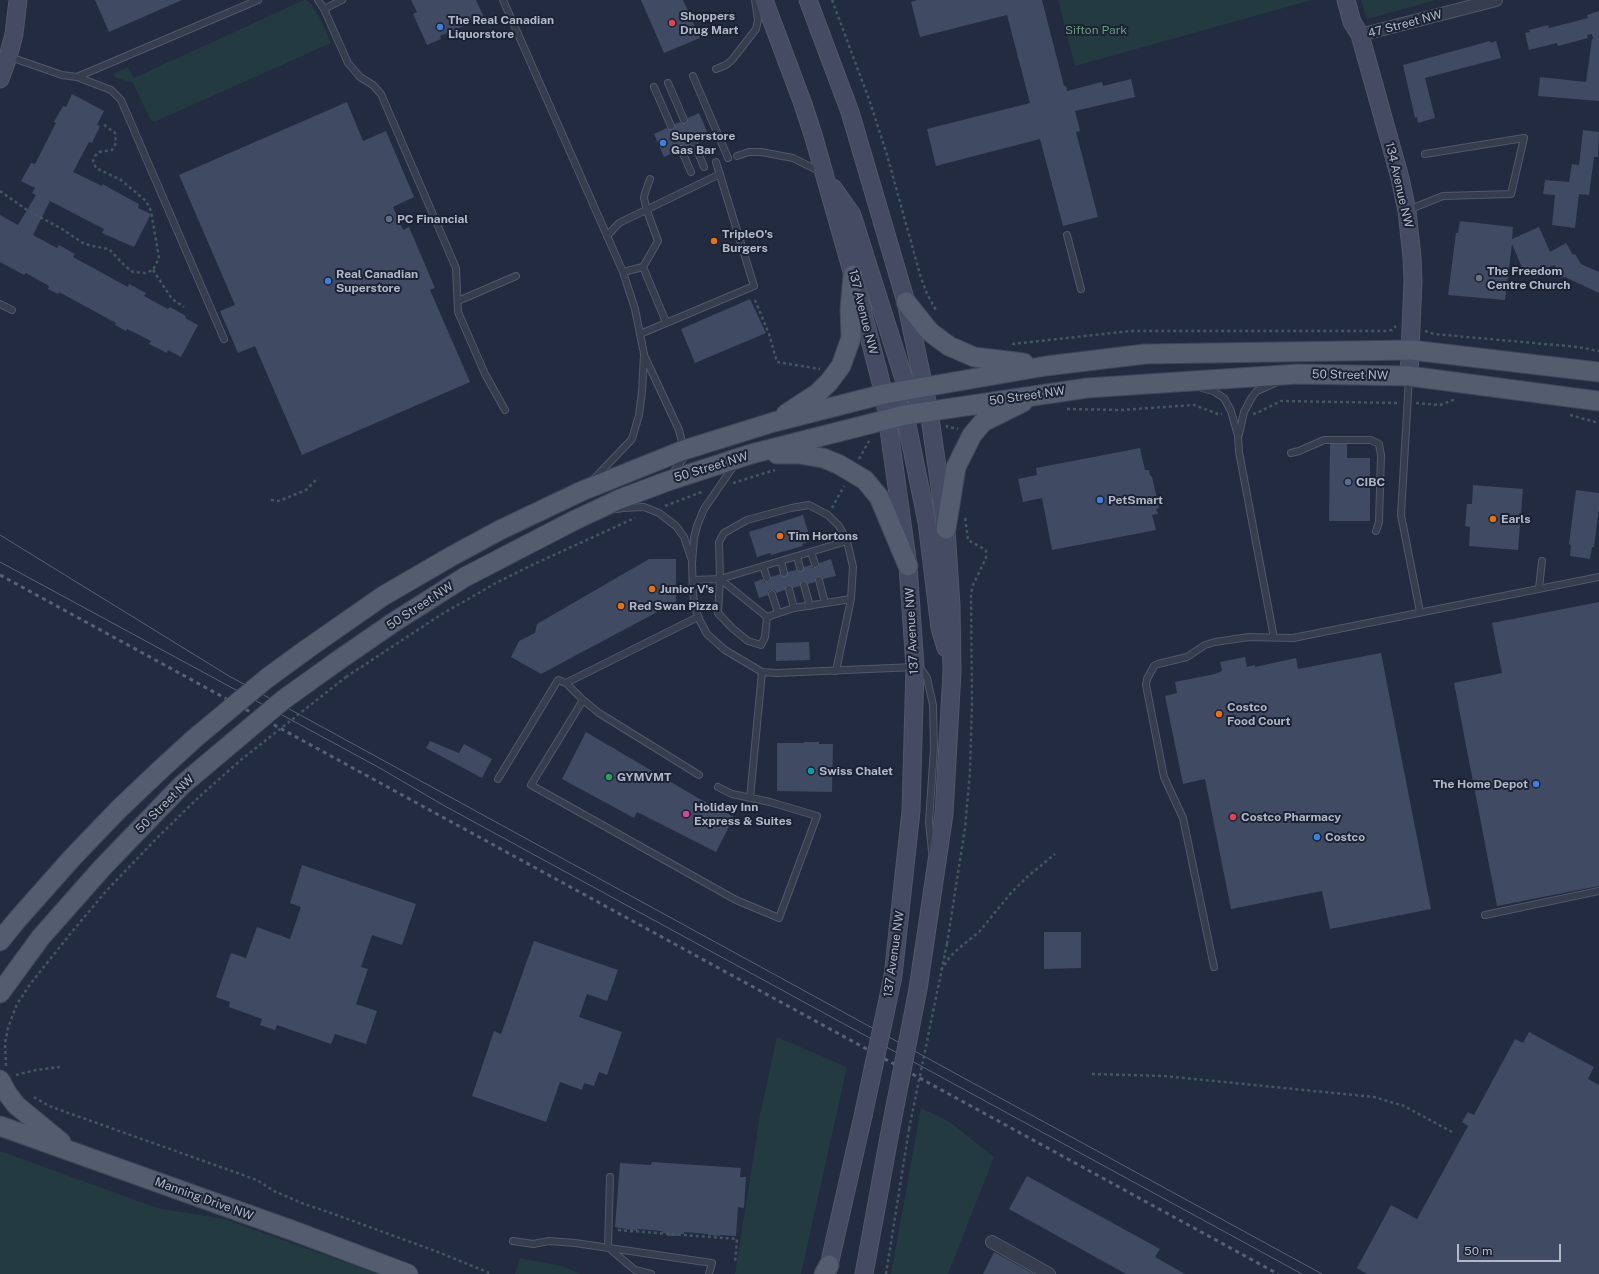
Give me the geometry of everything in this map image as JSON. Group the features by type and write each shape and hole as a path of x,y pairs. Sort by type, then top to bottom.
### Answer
{"main road":[{"path":"0,79 14,34 18,0"},
{"name":"137 Avenue NW","path":"764,0 803,104 854,275 884,394 896,417 915,667 911,811 893,976 864,1116 827,1271"},
{"path":"808,0 850,112 906,302 917,389"},
{"name":"134 Avenue NW","path":"1346,0 1352,22 1360,35 1400,178 1407,210 1412,263 1411,350 1409,376"},
{"path":"824,175 852,215 917,389 929,411 946,529 951,605 952,672 944,814 918,990 864,1274"},
{"path":"774,422 818,393 829,382 840,366 851,338 850,309 854,275"},
{"path":"906,302 930,332 939,340 970,356 1046,366"},
{"name":"50 Street NW","path":"0,941 72,858 118,810 206,728 266,679 306,649 383,596 500,530 582,491 684,450 774,422 884,394 1046,366 1145,354 1411,350 1599,372"},
{"name":"50 Street NW","path":"1,996 41,937 102,868 182,785 283,700 394,622 465,577 575,520 620,499 668,481 745,456 896,417 1087,388 1298,374 1409,376 1599,401"},
{"path":"946,529 956,467 972,435 983,422 1039,395"},
{"path":"896,417 927,522 940,628 952,672"},
{"path":"745,456 799,454 823,458 838,464 865,480 879,497 908,566"},
{"path":"10,1076 7,1093 16,1105 73,1152"},
{"name":"Manning Drive NW","path":"0,1126 408,1274"}],"street":[{"name":"47 Street NW","path":"1360,35 1496,0"},
{"path":"992,1242 1049,1274"}],"lane":[{"path":"77,77 258,0"},
{"path":"318,0 324,9 351,67 360,77 377,88 381,94 456,268 458,312 485,374 506,410"},
{"path":"324,9 342,0"},
{"path":"503,0 623,272 636,309 644,354 679,430 684,450 682,459 668,481"},
{"path":"716,69 726,65 732,60 756,29 758,20 755,0"},
{"path":"8,57 62,75 77,77 111,90 121,100 224,339"},
{"path":"693,76 728,158"},
{"path":"668,84 684,120"},
{"path":"654,87 671,126"},
{"path":"1407,210 1443,196 1511,194 1524,138 1425,154"},
{"path":"694,143 704,167"},
{"path":"681,149 691,172"},
{"path":"737,156 748,152 761,152 793,158 811,166 824,175"},
{"path":"640,334 754,286 716,162"},
{"path":"608,236 619,223 720,174"},
{"path":"623,272 643,267 658,241 647,210 644,193 650,179"},
{"path":"1067,235 1081,289"},
{"path":"643,267 666,322"},
{"path":"458,301 516,276"},
{"path":"0,304 12,310"},
{"path":"582,491 607,467 632,439 639,415 644,354"},
{"path":"1238,436 1244,414 1252,397 1257,391 1298,374"},
{"path":"1409,376 1401,515 1420,612"},
{"path":"1135,384 1206,388 1224,398 1232,414 1238,436 1239,452 1274,638"},
{"path":"1291,453 1324,440 1371,440 1379,444 1381,455 1380,522 1376,530"},
{"path":"745,456 719,487 704,509 697,526 694,538 692,563 695,608 698,617 707,634 725,650 762,672 777,673 915,667 921,669 927,678 933,705 934,748 929,822 935,882"},
{"path":"766,617 765,637 762,645 748,641 732,628 718,613 720,578 719,542 724,533 747,520 791,508 809,505 828,515 839,526 847,541 853,567 851,599 836,671"},
{"path":"575,520 623,508 644,507 653,510 668,520 684,537 692,563"},
{"path":"693,580 720,578 847,541"},
{"path":"811,552 815,564"},
{"path":"797,556 800,568"},
{"path":"781,561 784,573"},
{"path":"1539,588 1542,561"},
{"path":"763,566 767,578"},
{"path":"1214,968 1183,818 1164,777 1147,690 1146,679 1149,672 1158,664 1187,657 1208,644 1245,637 1293,638 1599,576"},
{"path":"720,578 766,617"},
{"path":"819,580 825,603"},
{"path":"804,585 810,606"},
{"path":"789,589 794,608"},
{"path":"772,594 778,613"},
{"path":"766,617 794,608 851,599"},
{"path":"566,683 698,617"},
{"path":"750,798 762,672"},
{"path":"498,779 558,680 566,683 599,713 699,775"},
{"path":"583,700 531,785 736,900 779,918 817,816 732,794 718,787"},
{"path":"1485,915 1599,891"},
{"path":"608,1248 610,1177"},
{"path":"513,1241 533,1244 549,1241 712,1263 709,1274"},
{"path":"608,1248 635,1270 652,1274"}],"path":[{"path":"832,0 878,128 921,278 927,294 938,313"},
{"path":"0,192 27,210 62,229 83,243 109,249 125,266 133,272 145,273 153,270 159,258 151,211 146,201 121,180 96,168 93,162 95,156 99,152 112,150 116,143 114,133 103,124"},
{"path":"153,270 172,299 184,307"},
{"path":"755,300 769,334 777,362 823,370"},
{"path":"1244,414 1257,414 1281,401 1440,405 1459,399"},
{"path":"1066,409 1082,408 1121,410 1194,405 1218,414 1232,414"},
{"path":"1565,414 1599,423"},
{"path":"60,1067 36,1070 10,1076 6,1066 5,1043 8,1028 17,1004 31,983 107,890 200,796 242,759 346,677 442,614 496,584 560,552 653,510 679,500 778,469"},
{"path":"271,500 279,502 306,490 318,478"},
{"path":"941,970 953,953 979,932 1011,893 1027,877 1055,854"},
{"path":"886,1274 908,1129 947,944"},
{"path":"1092,1074 1164,1076 1374,1097 1404,1106 1454,1133"},
{"path":"30,1095 49,1106 257,1180 274,1191 304,1204 431,1249 492,1274"},
{"path":"616,1230 737,1239 736,1263"}],"green space":[{"path":"304,0 311,4 319,16 331,43 154,122 150,119 133,83 114,77 115,73 128,67 134,78"},
{"name":"Sifton Park","path":"1058,0 1312,0 1075,66"},
{"path":"1361,0 1436,0 1367,19"},
{"path":"777,1037 847,1067 801,1274 735,1274 760,1115"},
{"path":"921,1108 951,1123 994,1157 948,1274 891,1274"},
{"path":"0,1151 157,1208 224,1219 378,1274 0,1274"},
{"path":"520,1258 562,1266 581,1274 515,1274"}],"building":[{"path":"95,0 182,0 109,32"},
{"name":"The Real Canadian Liquorstore","path":"411,0 476,0 484,17 440,36 441,39 427,45 413,14 417,12"},
{"name":"Shoppers Drug Mart","path":"641,0 683,0 700,38 664,53"},
{"path":"917,0 1042,0 1064,86 1066,86 1067,91 1102,82 1103,86 1131,79 1135,97 1075,111 1080,131 1076,132 1098,217 1063,226 1040,139 936,166 927,129 1030,103 1007,15 920,37 911,2"},
{"path":"1599,11 1599,101 1538,96 1540,77 1586,82 1593,39 1592,34 1587,35 1588,38 1558,46 1557,43 1529,50 1525,33 1530,32 1529,30 1548,25 1549,28 1588,18 1587,15"},
{"path":"1490,41 1491,43 1496,41 1501,58 1425,78 1435,118 1418,123 1417,117 1415,118 1403,65"},
{"path":"72,94 104,111 97,125 100,126 92,143 89,142 73,172 102,186 103,184 139,204 138,208 151,214 134,247 102,233 104,229 50,201 33,235 57,248 59,245 75,254 73,257 128,287 129,284 146,293 144,296 168,309 170,307 198,325 181,357 168,350 167,353 149,344 151,341 127,329 126,331 115,325 116,323 59,292 58,294 48,289 49,286 26,273 24,275 0,262 0,215 18,225 36,195 32,193 35,188 21,181 31,163 35,164 56,123 54,122 63,106 66,107"},
{"name":"Real Canadian Superstore","path":"347,102 363,141 386,131 414,197 393,207 403,230 409,227 435,288 430,290 470,382 302,455 255,346 238,353 220,311 235,305 179,175"},
{"path":"699,113 709,136 698,141 692,139 690,145 685,147 679,145 677,151 664,157 654,134 667,128 673,130 675,124 680,122 686,124 688,118"},
{"path":"1583,130 1599,132 1598,157 1594,157 1589,195 1579,194 1575,228 1552,225 1555,195 1543,194 1545,180 1569,182 1572,164 1579,165"},
{"name":"The Freedom Centre Church","path":"1460,221 1513,227 1512,239 1539,227 1550,252 1566,243 1573,255 1575,254 1581,264 1599,272 1599,293 1565,277 1562,278 1554,265 1526,277 1512,244 1505,300 1448,295 1456,233 1458,233"},
{"path":"750,299 766,333 695,363 681,329"},
{"name":"CIBC","path":"1330,444 1347,444 1347,458 1370,458 1370,521 1329,521"},
{"name":"PetSmart","path":"1140,448 1145,470 1149,470 1152,477 1159,508 1156,509 1158,514 1152,515 1156,530 1052,550 1042,498 1023,502 1018,479 1037,475 1036,468"},
{"name":"Earls","path":"1473,485 1523,489 1518,550 1469,546 1470,527 1465,526 1467,504 1472,504"},
{"path":"1576,490 1599,493 1599,508 1594,547 1592,547 1590,559 1570,556 1571,545 1569,544"},
{"name":"Tim Hortons","path":"803,515 811,541 802,544 803,546 771,555 770,553 757,557 749,532"},
{"path":"649,559 676,559 676,602 541,674 511,657 519,641 535,633 537,624"},
{"path":"831,559 836,576 823,579 821,576 818,576 815,578 815,582 808,584 805,581 802,581 800,586 793,588 791,585 787,585 785,590 776,593 775,590 771,590 768,591 768,595 759,598 754,582 763,579 764,582 768,582 771,581 771,577 780,574 782,577 785,577 788,575 788,572 796,570 801,572 804,567 811,565 812,568 816,568 819,567 819,563"},
{"name":"The Home Depot","path":"1599,602 1599,886 1497,906 1454,683 1502,673 1492,623"},
{"path":"809,642 810,660 776,661 776,643"},
{"name":"Costco","path":"1381,653 1431,909 1330,929 1322,891 1231,909 1205,779 1183,784 1165,696 1177,693 1175,682 1215,674 1222,671 1220,662 1245,657 1247,667 1255,665 1255,667 1296,658 1298,669"},
{"path":"586,732 698,798 734,817 716,852 637,812 634,818 562,779"},
{"path":"430,741 459,753 464,744 492,759 482,778 426,748"},
{"name":"Swiss Chalet","path":"804,742 833,744 832,792 777,791 777,743"},
{"path":"302,865 416,904 402,945 372,935 361,967 368,969 356,1004 377,1011 366,1044 335,1034 331,1044 277,1025 275,1030 260,1025 262,1019 229,1007 230,1002 216,997 231,953 246,958 257,927 290,939 301,907 290,903"},
{"path":"1044,932 1081,932 1081,968 1044,969"},
{"path":"534,941 618,970 607,1001 587,994 579,1017 622,1032 607,1075 599,1072 594,1086 584,1083 582,1090 560,1082 546,1122 472,1096 494,1031 501,1034"},
{"path":"1529,1032 1594,1067 1588,1079 1599,1085 1599,1274 1367,1274 1357,1268 1391,1205 1417,1219 1468,1126 1462,1122 1468,1112 1474,1115 1515,1039 1523,1043"},
{"path":"652,1162 741,1168 740,1177 746,1177 744,1208 738,1207 736,1236 720,1236 684,1232 684,1234 679,1234 679,1236 667,1236 667,1233 662,1233 662,1231 637,1229 637,1231 615,1227 620,1163 651,1165"},
{"path":"1027,1176 1160,1249 1155,1257 1185,1274 1126,1274 1009,1209"},
{"path":"994,1252 1023,1268 1034,1274 983,1274"}],"tram line":[{"path":"0,535 229,676 1322,1274"},
{"path":"0,562 378,767 443,805 1302,1274"}],"railway":[{"path":"0,575 1278,1274"}],"place":[{"name":"Shoppers Drug Mart","path":"672,23"},
{"name":"The Real Canadian Liquorstore","path":"440,27"},
{"name":"Superstore Gas Bar","path":"663,143"},
{"name":"PC Financial","path":"389,219"},
{"name":"TripleO's Burgers","path":"714,241"},
{"name":"The Freedom Centre Church","path":"1479,278"},
{"name":"Real Canadian Superstore","path":"328,281"},
{"name":"CIBC","path":"1348,482"},
{"name":"PetSmart","path":"1100,500"},
{"name":"Earls","path":"1493,519"},
{"name":"Tim Hortons","path":"780,536"},
{"name":"Junior V's","path":"652,589"},
{"name":"Red Swan Pizza","path":"621,606"},
{"name":"Costco Food Court","path":"1219,714"},
{"name":"Swiss Chalet","path":"811,771"},
{"name":"GYMVMT","path":"609,777"},
{"name":"The Home Depot","path":"1536,784"},
{"name":"Holiday Inn Express & Suites","path":"686,814"},
{"name":"Costco Pharmacy","path":"1233,817"},
{"name":"Costco","path":"1317,837"}]}
